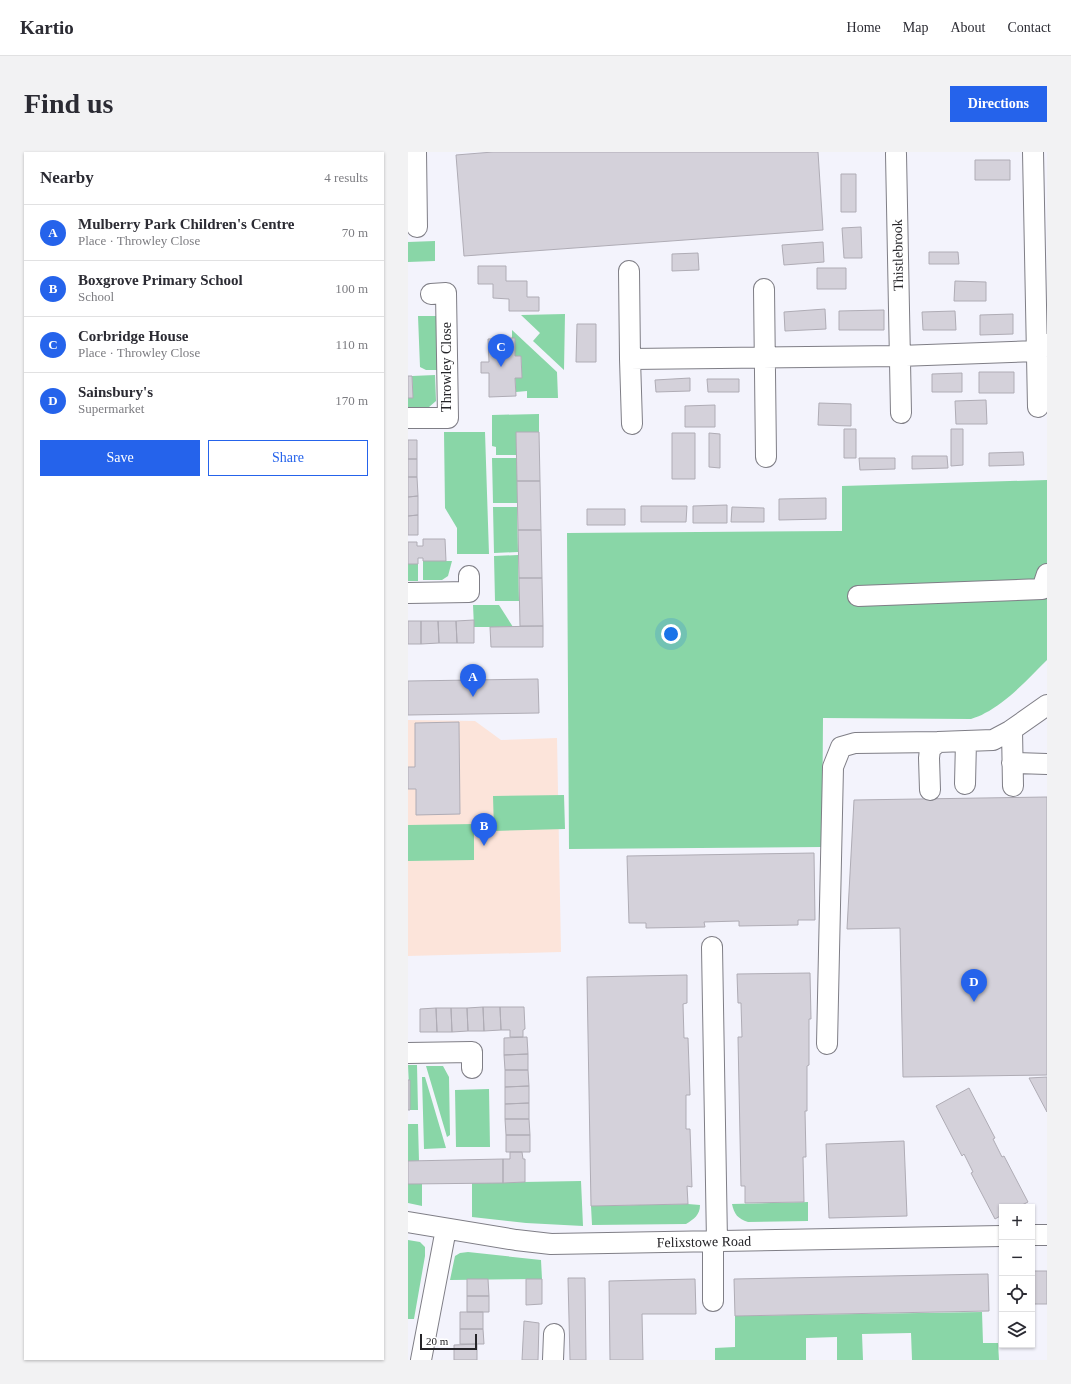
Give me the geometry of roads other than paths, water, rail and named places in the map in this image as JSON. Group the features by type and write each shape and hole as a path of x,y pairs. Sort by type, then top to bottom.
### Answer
{"street":[{"path":"416,152 417,227"},
{"path":"1033,152 1042,348 1038,407"},
{"name":"Thistlebrook","path":"896,154 901,413"},
{"path":"629,271 632,424"},
{"path":"764,289 766,457"},
{"name":"Throwley Close","path":"408,418 448,418 446,293 431,294"},
{"path":"630,359 899,356 1042,348"},
{"path":"858,596 1042,589 1047,574"},
{"path":"408,593 470,592 469,576"},
{"path":"827,1044 833,768 841,747 855,743 993,740 1012,730 1047,705"},
{"path":"1012,730 1013,786"},
{"path":"965,784 966,741"},
{"path":"930,790 930,750 938,742"},
{"path":"1012,763 1047,764"},
{"path":"712,947 715,1242 713,1301"},
{"path":"408,1054 472,1052 472,1068"},
{"name":"Felixstowe Road","path":"408,1222 516,1240 552,1244 999,1236"},
{"path":"421,1360 446,1229"},
{"path":"1035,1235 1047,1235"},
{"path":"553,1360 554,1334"}],"place":[{"name":"Corbridge House","path":"501,367"},
{"name":"Mulberry Park Children's Centre","path":"473,697"},
{"name":"Boxgrove Primary School","path":"484,846"},
{"name":"Sainsbury's","path":"974,1002"}]}
